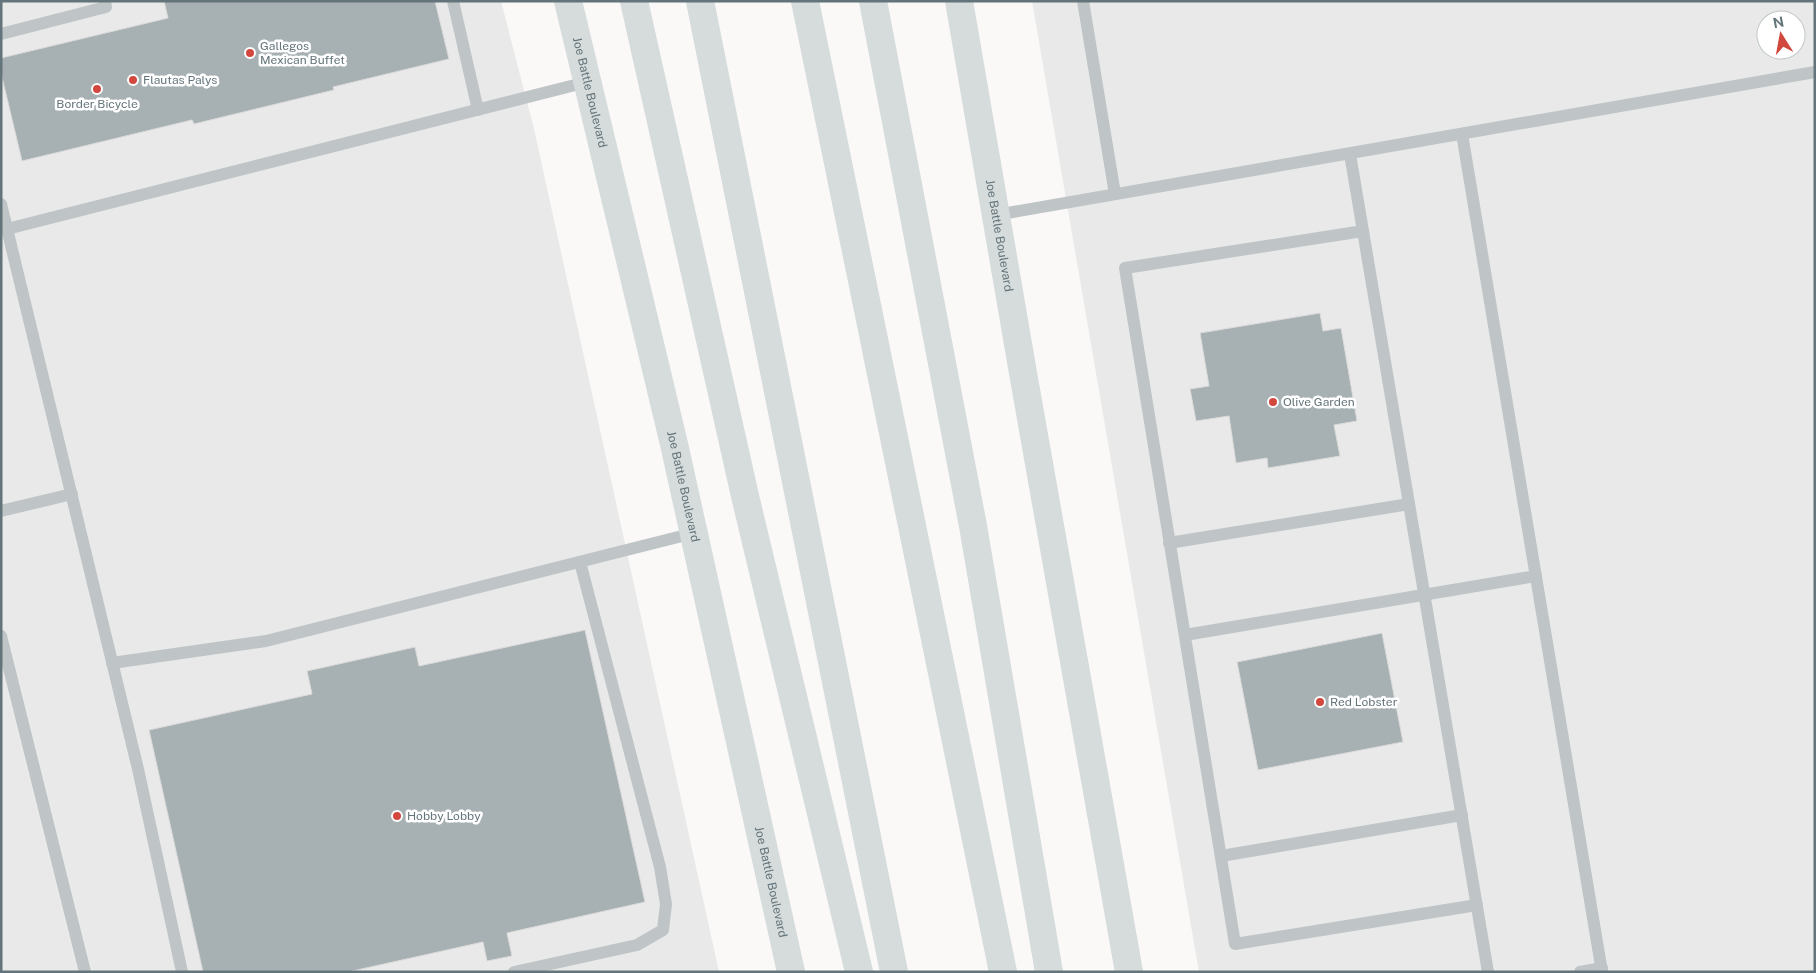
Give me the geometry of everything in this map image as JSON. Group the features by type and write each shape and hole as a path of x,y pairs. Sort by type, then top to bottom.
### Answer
{"main road":[{"name":"Joe Battle Boulevard","path":"568,1 694,533 791,972"},
{"path":"634,1 745,496 860,972"},
{"path":"700,1 894,972"},
{"path":"805,1 1003,972"},
{"path":"873,1 973,526 1049,972"},
{"name":"Joe Battle Boulevard","path":"959,1 1129,972"}],"lane":[{"path":"1,34 106,7 105,1"},
{"path":"453,1 478,110"},
{"path":"1083,1 1115,194"},
{"path":"996,215 1815,72"},
{"path":"7,229 587,82"},
{"path":"1462,134 1602,970 1580,972"},
{"path":"1350,154 1488,972"},
{"path":"1,204 138,768 182,972"},
{"path":"1363,231 1125,268 1235,944 1477,905"},
{"path":"1,511 72,494"},
{"path":"1170,543 1409,504"},
{"path":"112,664 266,641 694,533"},
{"path":"514,972 637,944 663,930 666,904 660,866 580,562"},
{"path":"1185,635 1536,576"},
{"path":"1,636 85,972"},
{"path":"1221,856 1462,815"}],"shaded area":[{"path":"1,1 501,1 534,129 719,972 1,972"},
{"path":"1032,1 1815,1 1815,972 1199,972"}],"building":[{"path":"164,1 435,1 449,59 333,87 334,90 194,124 192,120 22,161 1,73 1,58 168,18"},
{"name":"Olive Garden","path":"1320,313 1323,331 1341,328 1357,421 1334,425 1340,456 1268,468 1267,458 1236,463 1229,416 1196,421 1190,389 1209,386 1200,333"},
{"name":"Hobby Lobby","path":"585,630 645,902 507,933 512,956 487,961 483,942 348,972 203,972 149,730 312,694 307,671 415,647 419,666"},
{"name":"Red Lobster","path":"1382,633 1403,742 1258,770 1237,662"}],"place":[{"name":"Gallegos Mexican Buffet","path":"250,53"},
{"name":"Flautas Palys","path":"133,80"},
{"name":"Border Bicycle","path":"97,89"},
{"name":"Olive Garden","path":"1273,402"},
{"name":"Red Lobster","path":"1320,702"},
{"name":"Hobby Lobby","path":"397,816"}]}
